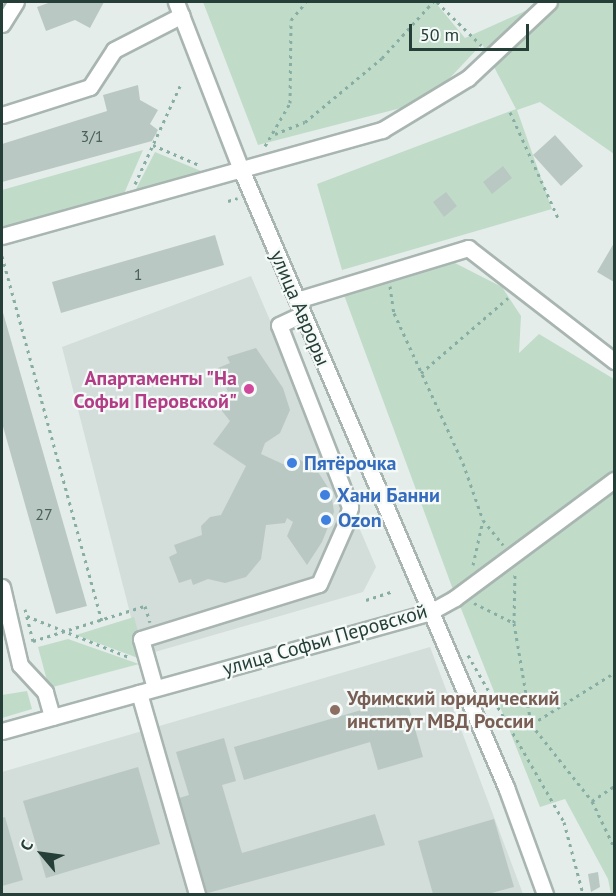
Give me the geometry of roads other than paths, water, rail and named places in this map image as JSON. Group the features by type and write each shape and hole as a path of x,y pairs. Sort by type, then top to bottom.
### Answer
{"street":[{"path":"2,24 16,2"},
{"path":"2,236 240,166 382,130 468,78 549,2"},
{"path":"2,116 90,87 114,50 179,8"},
{"name":"улица Авроры","path":"179,8 240,166 506,788 545,894"},
{"path":"155,688 141,639 319,584 350,507 279,325 300,307 387,272 468,248 518,289 615,361"},
{"name":"улица Софьи Перовской","path":"2,731 430,612 468,588 615,480"},
{"path":"2,587 20,665 45,692 52,717"},
{"path":"139,693 197,894"}],"place":[{"name":"Апартаменты \"На Софьи Перовской\"","path":"249,389"},
{"name":"Пятёрочка","path":"292,463"},
{"name":"Хани Банни","path":"325,495"},
{"name":"Ozon","path":"326,520"},
{"name":"Уфимский юридический институт МВД России","path":"335,710"}]}
